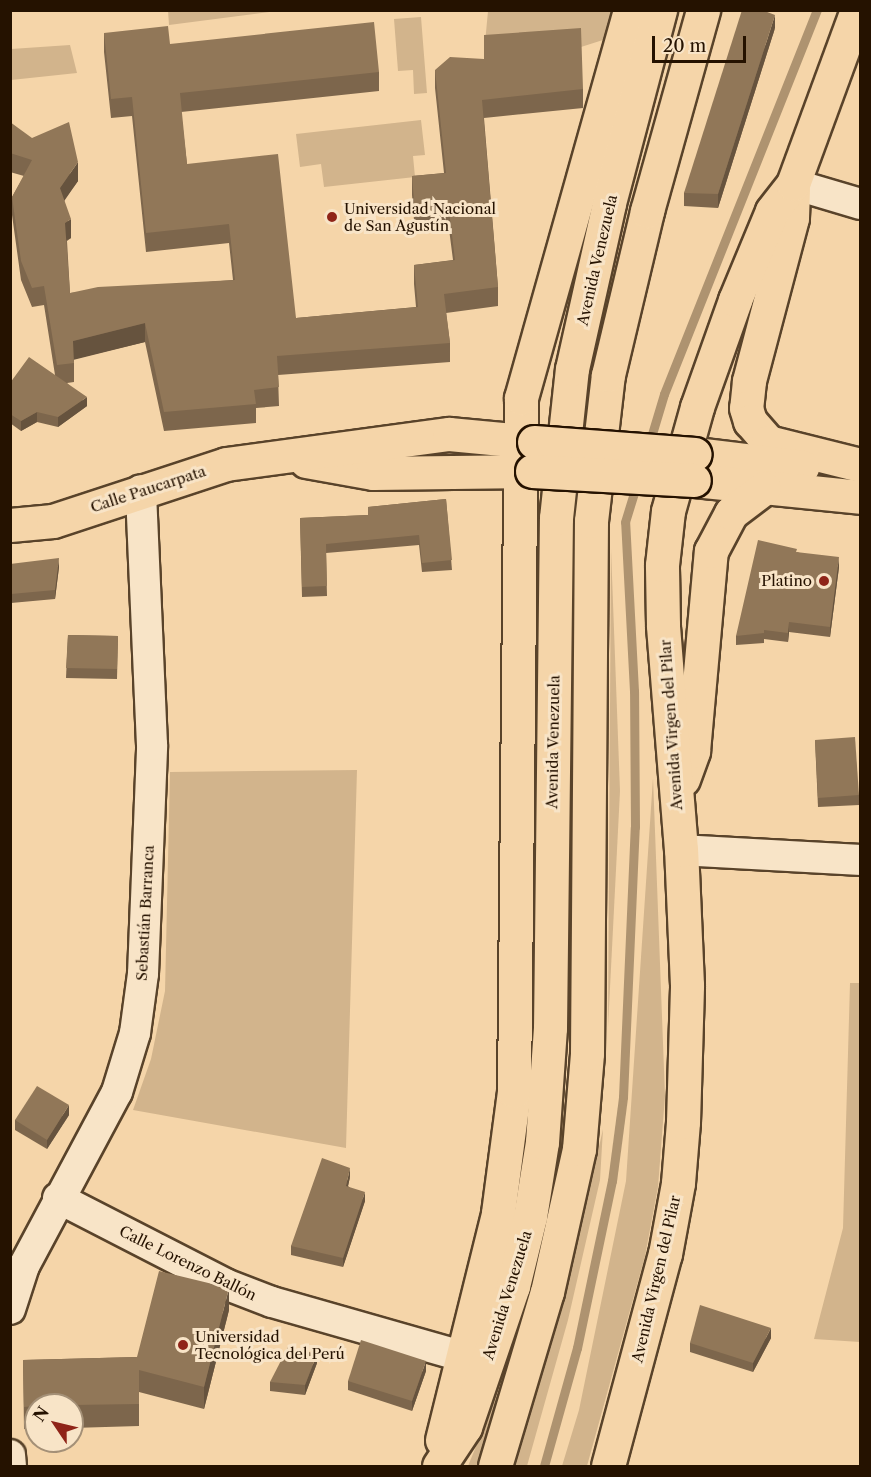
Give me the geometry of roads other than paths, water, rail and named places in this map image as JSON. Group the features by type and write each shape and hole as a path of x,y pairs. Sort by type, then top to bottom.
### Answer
{"main road":[{"name":"Avenida Venezuela","path":"438,1467 461,1356 498,1213 514,1091 526,456 521,398 530,358 630,10"},
{"name":"Avenida Venezuela","path":"438,1467 465,1427 513,1286 530,1217 542,1142 550,1028 557,507 572,369 609,203 660,10"},
{"path":"495,1467 547,1292 579,1149 587,1053 591,521 608,375 647,211 703,10"},
{"name":"Avenida Virgen del Pilar","path":"608,1467 665,1254 678,1184 687,985 681,850 663,625 662,565 668,511 697,407 735,300 772,211 793,184 857,10"},
{"path":"793,184 792,218 749,381 746,408 750,421 768,441 861,465"},
{"name":"Calle Paucarpata","path":"10,525 53,521 141,490 226,464 286,458 355,444 449,434 526,456 695,467"},
{"path":"695,467 861,473"},
{"path":"695,467 764,488 861,497"},
{"path":"676,798 693,751 711,552 731,513 764,488"}],"street":[{"path":"793,184 861,204"},
{"name":"Sebastián Barranca","path":"10,1309 24,1266 58,1198 117,1092 135,1033 143,974 152,745 141,490"},
{"path":"681,850 861,860"},
{"name":"Calle Lorenzo Ballón","path":"58,1198 225,1284 272,1302 461,1356"},
{"path":"10,1455 11,1467"}],"waterway":[{"path":"649,444 664,394 817,10"},
{"path":"544,1466 577,1348 612,1181 623,1097 635,827 634,691 625,522 637,483"}],"place":[{"name":"Universidad Nacional de San Agustín","path":"332,217"},
{"name":"Platino","path":"824,581"},
{"name":"Universidad Tecnológica del Perú","path":"183,1345"}]}
